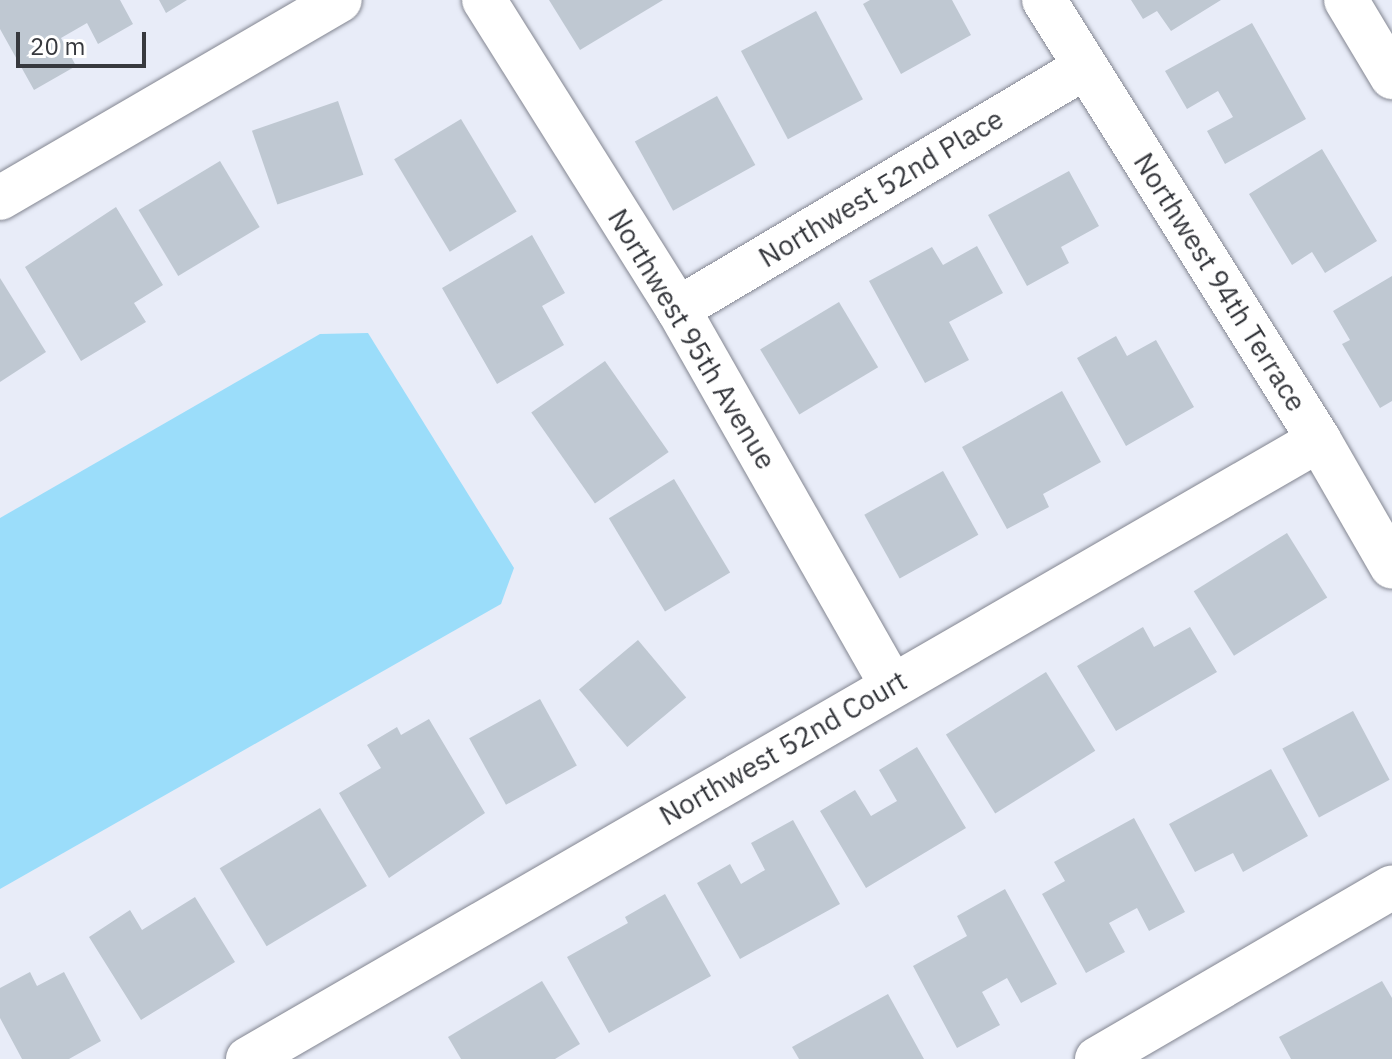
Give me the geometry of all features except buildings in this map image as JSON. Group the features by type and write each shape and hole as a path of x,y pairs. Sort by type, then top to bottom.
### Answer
{"street":[{"path":"0,198 340,0"},
{"name":"Northwest 95th Avenue","path":"484,0 678,309 891,684"},
{"name":"Northwest 94th Terrace","path":"1044,0 1319,440 1392,567"},
{"path":"1346,0 1392,77"},
{"name":"Northwest 52nd Place","path":"678,309 1084,68"},
{"name":"Northwest 52nd Court","path":"248,1059 891,684 1319,440"},
{"path":"1097,1059 1392,887"}],"water":[{"path":"368,333 514,568 501,604 0,889 0,518 320,334"}]}
